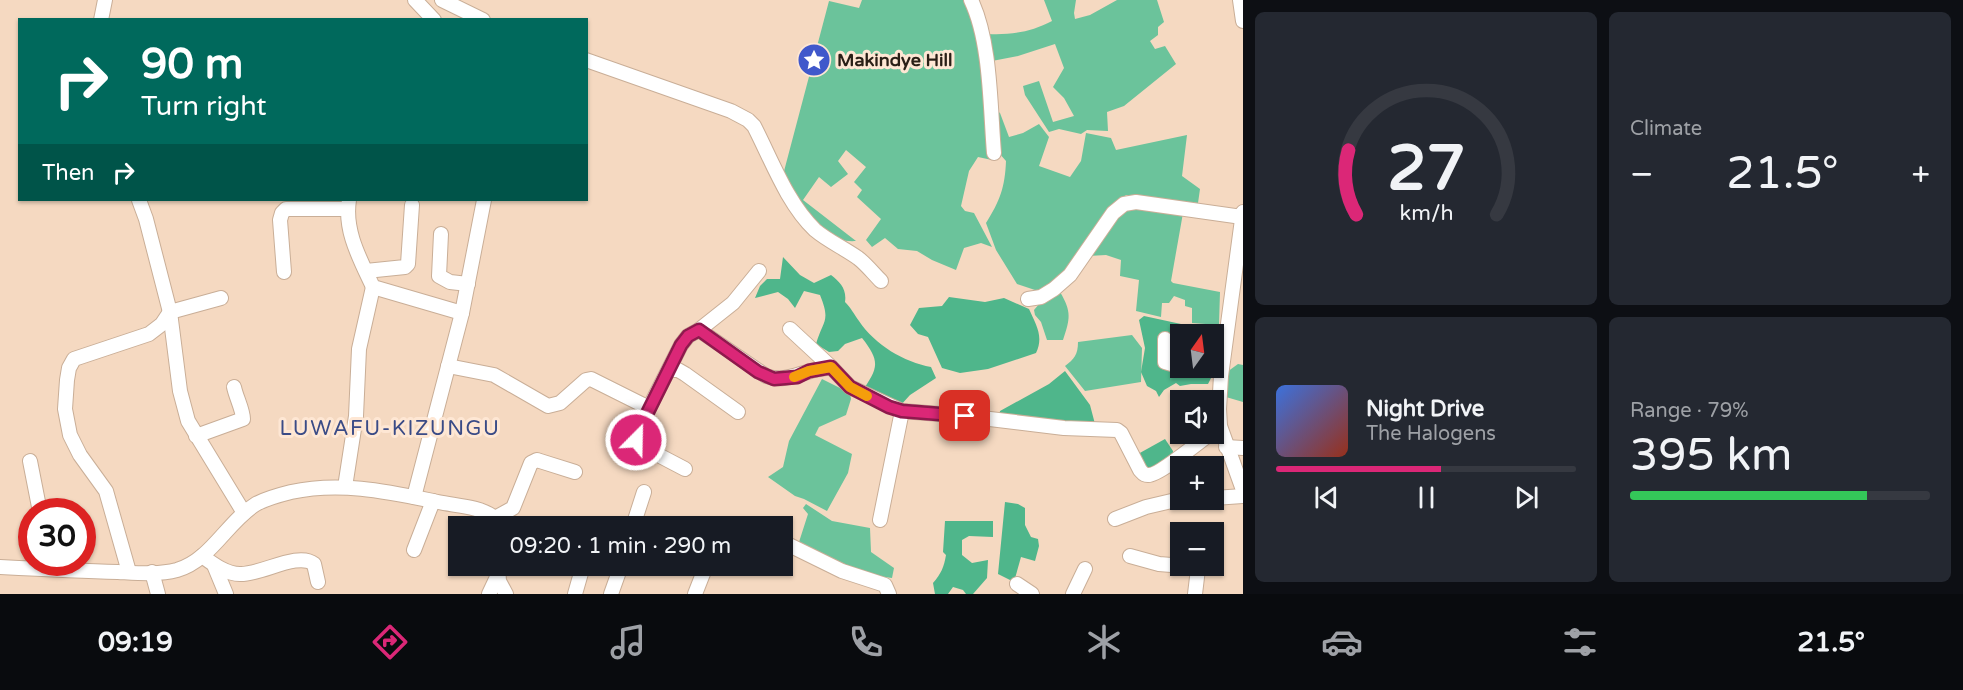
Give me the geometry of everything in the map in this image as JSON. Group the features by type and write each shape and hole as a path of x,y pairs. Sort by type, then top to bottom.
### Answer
{"street":[{"path":"101,18 105,0"},
{"path":"415,0 432,18"},
{"path":"442,0 479,18"},
{"path":"971,0 978,14 984,41 994,153"},
{"path":"1240,0 1243,21"},
{"path":"588,61 688,94 748,120 754,126 782,182 807,222 827,240 860,260 881,281"},
{"path":"139,201 170,312 182,403 188,421 244,513"},
{"path":"414,497 462,313 484,201"},
{"path":"1028,299 1041,297 1054,290 1070,275 1113,213 1124,204 1136,202 1243,215 1237,298 1224,337"},
{"path":"284,272 280,220 282,213 286,209 348,204 352,240 373,286 359,349 356,416 345,487"},
{"path":"366,271 405,267 408,264 412,205"},
{"path":"441,234 439,276 450,282 468,284"},
{"path":"685,469 637,443 636,436 681,345 688,336 733,303 759,271"},
{"path":"373,286 462,313"},
{"path":"129,572 106,491 80,455 70,435 65,409 69,368 74,359 150,334 162,324 170,312 221,298"},
{"path":"790,328 850,387 902,411 1072,428 1117,430 1121,433 1142,473 1149,475 1160,471 1196,444"},
{"path":"699,330 758,372 774,379 797,377 809,371 831,367"},
{"path":"1165,339 1166,362 1170,363"},
{"path":"448,366 494,375 548,406 560,404 586,380 591,379 649,408"},
{"path":"670,370 685,374 738,412"},
{"path":"196,436 243,418 234,387"},
{"path":"880,520 902,411"},
{"path":"1224,444 1243,490"},
{"path":"1226,447 1243,448"},
{"path":"503,516 513,508 531,463 537,460 574,472"},
{"path":"30,461 37,498"},
{"path":"96,569 152,573 180,569 202,556 244,513 256,504 276,496 320,487 382,490 482,511 488,516"},
{"path":"636,516 644,492"},
{"path":"1224,497 1243,496"},
{"path":"414,550 433,501"},
{"path":"1115,519 1146,507 1170,501"},
{"path":"793,548 842,571 885,585 889,594"},
{"path":"202,556 214,565 230,572 243,574 305,560 314,564 318,582"},
{"path":"1130,556 1159,564 1196,567 1198,569 1195,594"},
{"path":"214,565 226,594"},
{"path":"0,567 18,567"},
{"path":"1073,594 1085,569"},
{"path":"152,573 158,594"},
{"path":"489,594 496,576"},
{"path":"500,576 507,594"},
{"path":"575,594 580,576"},
{"path":"611,594 617,576"},
{"path":"695,594 702,576"},
{"path":"1017,584 1032,594"}],"green space":[{"path":"862,0 968,0 976,15 992,160 978,157 969,171 961,206 965,211 974,213 992,247 981,243 964,248 956,270 917,251 898,249 885,238 872,247 866,240 881,219 857,197 862,190 854,182 866,167 846,150 838,161 848,174 831,187 819,177 803,200 856,241 831,236 821,229 803,209 783,175 829,1 859,8"},
{"path":"1044,0 1076,0 1075,19 1090,15 1117,0 1157,0 1164,22 1158,27 1158,35 1150,41 1155,49 1165,46 1176,64 1124,106 1107,112 1108,131 1087,130 1081,134 1059,129 1049,132 1025,95 1023,86 1039,81 1053,122 1074,116 1064,98 1053,87 1064,68 1055,44 1018,56 992,61 988,34 1021,32 1052,21"},
{"path":"994,109 1000,113 1009,137 1023,133 1039,124 1049,137 1039,166 1070,177 1081,161 1086,133 1111,138 1116,150 1187,135 1182,176 1200,189 1198,203 1126,195 1101,218 1068,273 1050,287 1038,291 1017,284 996,250 986,223 1001,194 1006,161 999,153"},
{"path":"1131,206 1183,213 1171,281 1220,292 1219,324 1192,323 1192,308 1185,306 1185,300 1174,296 1169,303 1162,303 1161,317 1136,311 1139,280 1120,276 1121,260 1106,255 1088,256 1117,213"},
{"path":"783,257 800,275 814,283 831,275 842,286 845,302 873,338 901,357 931,367 936,378 910,395 900,406 861,393 874,372 873,354 862,338 845,344 838,351 829,352 816,344 825,321 825,311 820,295 804,291 795,308 778,292 755,298 760,286 767,279 780,279"},
{"path":"1060,292 1067,305 1069,316 1067,326 1063,340 1047,340 1034,310 1040,303"},
{"path":"949,297 985,302 1004,298 1029,309 1039,336 1036,353 988,369 960,373 942,368 928,337 918,334 910,325 919,308 942,306"},
{"path":"1144,316 1181,324 1170,324 1170,378 1211,378 1208,384 1180,386 1176,383 1164,390 1159,397 1156,391 1147,386 1141,372 1145,348 1139,320"},
{"path":"1132,335 1142,348 1141,382 1085,391 1065,366 1075,356 1078,342"},
{"path":"1238,364 1243,365 1243,402 1226,397 1227,372"},
{"path":"1065,371 1090,405 1095,424 999,417 1000,411 1049,384"},
{"path":"822,379 850,393 851,399 846,415 819,427 815,435 852,454 848,473 827,511 795,496 768,477 783,467 789,441"},
{"path":"1165,439 1173,451 1173,455 1143,479 1129,459"},
{"path":"1005,502 1018,504 1025,508 1025,525 1031,537 1038,539 1039,546 1035,561 1021,557 1014,582 998,574"},
{"path":"806,504 832,521 870,528 871,552 894,568 892,578 857,570 801,547 799,542 808,514 803,508"},
{"path":"945,521 993,521 993,537 969,536 962,540 962,555 972,563 988,560 987,578 973,594 966,594 963,590 953,587 948,594 935,594 933,583 942,570 946,555 943,552"}],"slow traffic":[{"path":"794,377 809,371 831,367 850,387 867,396"}],"place":[{"name":"Makindye Hill","path":"814,60"}],"district":[{"name":"LUWAFU-KIZUNGU","path":"390,428"}],"route":[{"path":"636,440 681,345 688,336 699,330 758,372 774,379 797,377 809,371 831,367 850,387 889,407 930,415 965,416"}]}
